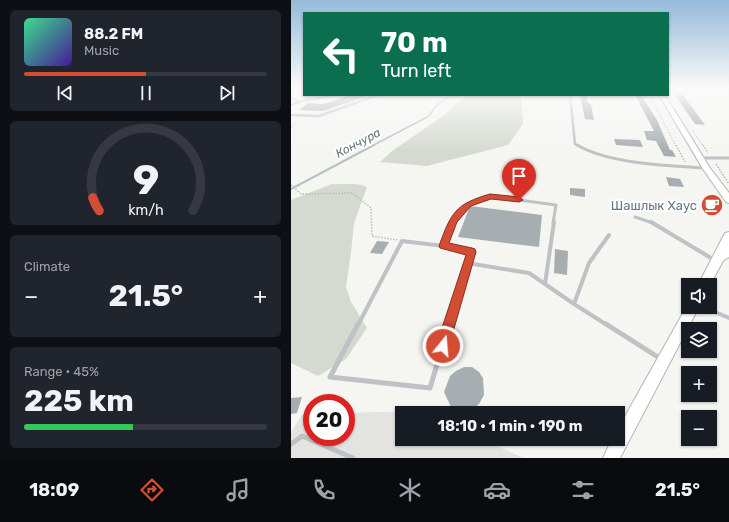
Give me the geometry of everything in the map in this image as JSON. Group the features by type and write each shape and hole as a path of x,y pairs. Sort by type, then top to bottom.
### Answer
{"main road":[{"path":"670,108 707,168 729,200"},
{"path":"708,278 729,236"},
{"path":"718,260 729,251"},
{"path":"611,458 689,314"}],"lane":[{"path":"291,115 319,116 340,108"},
{"path":"571,108 575,144 580,148 598,154 647,163 707,168"},
{"path":"701,158 729,158"},
{"path":"444,246 453,221 468,204 490,196 556,205 545,284"},
{"path":"635,217 651,222 659,228 718,260"},
{"path":"573,304 589,263 609,235"},
{"path":"402,241 444,246 472,252 467,263 430,388 330,377 402,241"},
{"path":"467,263 529,273 573,304 663,360"},
{"path":"717,313 729,318"},
{"path":"291,444 303,436 353,458"}],"path":[{"path":"656,108 688,167"},
{"path":"291,127 303,116"},
{"path":"690,126 729,184"},
{"path":"291,186 301,194 352,193 371,208 371,236 402,241"}],"shaded area":[{"path":"452,108 522,108 523,124 508,145 427,166 380,162 392,151"},
{"path":"332,184 354,184 367,187 354,223 346,287 351,302 367,328 346,359 318,376 291,363 291,200"},
{"path":"395,412 395,446 497,446 524,458 291,458 291,432 302,415 303,446 355,446 355,413"}],"building":[{"path":"301,108 331,108 323,111 299,110"},
{"path":"583,108 592,108 594,120 585,119"},
{"path":"642,108 650,108 657,120 670,150 672,150 676,157 664,156 656,141 647,140 644,131 654,131"},
{"path":"684,108 693,108 705,125 695,124"},
{"path":"614,139 640,140 643,147 616,145"},
{"path":"666,177 680,179 684,187 669,186"},
{"path":"570,188 585,189 585,197 570,195"},
{"path":"470,206 542,215 539,247 458,237"},
{"path":"377,241 389,242 382,254 370,253"},
{"path":"555,249 568,251 567,275 554,273"},
{"path":"464,367 472,367 479,372 483,378 484,395 476,406 451,406 444,392 450,376"},
{"path":"302,397 297,413 291,414 291,398"}],"waterway":[{"name":"Кончура","path":"372,146 429,116 434,108"},
{"name":"Кончура","path":"291,189 374,145"}],"place":[{"name":"Шашлык Хаус","path":"712,205"}],"route":[{"path":"443,346 467,263 472,252 444,246 453,221 468,204 490,196 519,200"}]}
